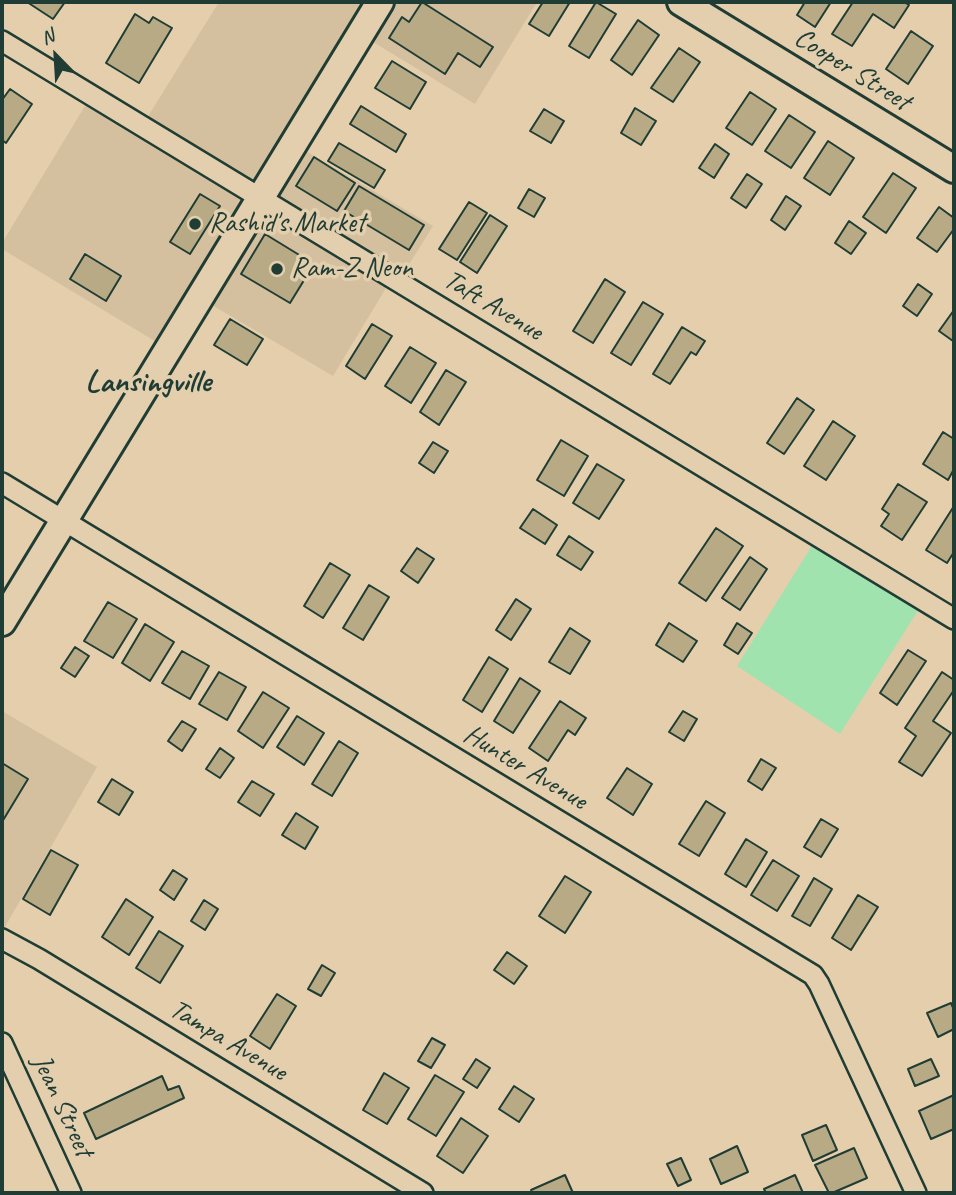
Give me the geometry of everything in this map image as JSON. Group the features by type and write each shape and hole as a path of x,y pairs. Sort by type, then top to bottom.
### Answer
{"street":[{"path":"2,622 380,2"},
{"name":"Cooper Street","path":"681,2 954,169"},
{"name":"Taft Avenue","path":"2,41 954,619"},
{"name":"Hunter Avenue","path":"2,483 813,975 916,1193"},
{"name":"Tampa Avenue","path":"2,939 424,1193"},
{"name":"Jean Street","path":"2,1043 71,1193"}],"shaded area":[{"path":"219,2 537,2 475,104 360,34 294,144 433,226 398,282 392,278 333,376 200,298 168,349 2,249 2,243 91,96 142,126"},
{"path":"2,711 97,767 2,932"}],"green space":[{"path":"818,536 924,601 840,734 737,666"}],"building":[{"path":"27,2 65,2 53,19"},
{"path":"422,2 493,47 480,67 458,53 445,74 389,38 402,17 409,22"},
{"path":"543,2 570,2 549,36 529,24"},
{"path":"596,2 616,14 589,58 569,46"},
{"path":"805,2 831,2 815,27 797,15"},
{"path":"853,2 904,2 909,5 894,28 873,14 852,46 832,34"},
{"path":"135,14 149,23 153,17 172,28 139,83 106,63"},
{"path":"638,20 659,35 632,75 611,60"},
{"path":"911,31 933,46 908,84 886,69"},
{"path":"679,48 700,62 673,102 651,88"},
{"path":"392,61 426,82 410,109 375,88"},
{"path":"10,89 32,104 6,143 2,140 2,100"},
{"path":"750,92 776,109 752,145 726,128"},
{"path":"361,106 406,134 396,152 350,124"},
{"path":"635,108 656,121 641,145 621,133"},
{"path":"544,109 564,121 551,143 530,131"},
{"path":"789,115 815,132 791,168 765,151"},
{"path":"828,141 854,158 830,195 804,178"},
{"path":"339,143 385,170 374,188 328,161"},
{"path":"715,144 729,154 714,178 699,168"},
{"path":"314,157 355,183 337,211 296,186"},
{"path":"893,173 916,188 886,233 863,217"},
{"path":"747,174 762,184 746,208 731,198"},
{"path":"359,186 424,225 409,250 344,211"},
{"path":"529,189 545,198 534,217 518,208"},
{"name":"Rashid's Market","path":"200,194 220,206 190,254 170,242"},
{"path":"786,196 801,206 785,230 771,220"},
{"path":"469,202 487,213 457,260 439,249"},
{"path":"939,207 954,218 954,229 937,252 917,238"},
{"path":"490,215 507,226 477,273 460,262"},
{"path":"849,221 866,233 851,254 835,243"},
{"name":"Ram-Z Neon","path":"265,234 314,264 290,303 241,274"},
{"path":"85,254 121,276 106,301 70,279"},
{"path":"605,279 625,292 593,343 573,331"},
{"path":"918,284 932,294 917,316 903,306"},
{"path":"643,302 663,314 631,365 611,353"},
{"path":"954,310 954,339 953,341 939,331"},
{"path":"230,319 263,339 247,365 214,345"},
{"path":"372,324 392,336 365,379 346,366"},
{"path":"682,327 705,341 696,355 691,352 670,384 653,374"},
{"path":"410,347 436,363 411,403 385,386"},
{"path":"446,370 466,382 439,425 420,412"},
{"path":"797,398 814,410 784,454 767,443"},
{"path":"833,421 855,436 826,480 804,466"},
{"path":"943,432 954,439 954,469 948,480 923,464"},
{"path":"561,440 588,456 564,496 537,480"},
{"path":"433,442 448,451 434,473 419,463"},
{"path":"597,464 624,480 599,519 573,503"},
{"path":"898,484 927,502 902,540 881,526 889,514 882,509"},
{"path":"954,506 954,552 947,563 926,550"},
{"path":"533,509 557,525 545,544 520,528"},
{"path":"716,528 743,546 706,601 679,583"},
{"path":"569,536 593,552 581,570 557,555"},
{"path":"417,548 434,559 418,583 401,571"},
{"path":"750,557 767,569 740,610 722,598"},
{"path":"330,563 350,575 323,618 304,606"},
{"path":"369,585 389,597 363,640 343,628"},
{"path":"516,599 531,609 511,640 496,630"},
{"path":"108,602 137,619 113,658 84,641"},
{"path":"669,623 697,641 683,662 656,645"},
{"path":"737,623 752,633 738,654 724,645"},
{"path":"145,624 174,642 150,681 122,663"},
{"path":"570,628 590,641 570,674 549,662"},
{"path":"75,647 89,656 75,677 61,668"},
{"path":"908,650 926,661 897,705 880,693"},
{"path":"182,651 209,666 190,699 162,683"},
{"path":"489,657 508,669 482,712 463,700"},
{"path":"219,672 246,687 227,720 199,704"},
{"path":"942,672 954,680 954,690 933,721 951,733 922,776 899,762 916,736 905,728"},
{"path":"520,678 540,691 513,733 494,721"},
{"path":"263,692 289,708 263,748 238,731"},
{"path":"560,701 586,718 575,735 568,730 548,761 529,748"},
{"path":"683,711 697,719 684,741 669,732"},
{"path":"297,716 324,733 304,765 277,747"},
{"path":"182,721 196,729 182,751 168,741"},
{"path":"339,741 358,753 332,796 312,784"},
{"path":"220,748 234,758 220,778 206,769"},
{"path":"761,759 776,768 762,790 748,781"},
{"path":"2,763 28,779 2,822"},
{"path":"627,768 652,784 633,815 607,798"},
{"path":"112,779 133,792 119,815 98,802"},
{"path":"252,781 274,794 260,816 238,802"},
{"path":"706,801 725,813 699,856 679,844"},
{"path":"296,813 318,827 305,849 282,835"},
{"path":"821,819 838,829 821,857 804,847"},
{"path":"746,839 767,852 746,887 725,874"},
{"path":"51,850 78,865 50,915 23,899"},
{"path":"773,860 799,876 777,911 751,895"},
{"path":"173,870 187,879 174,900 160,890"},
{"path":"565,876 591,892 565,933 539,916"},
{"path":"814,878 832,889 810,926 792,916"},
{"path":"858,895 878,907 851,950 832,938"},
{"path":"126,899 153,917 129,955 102,937"},
{"path":"204,900 218,909 205,930 191,921"},
{"path":"159,931 183,946 160,983 136,968"},
{"path":"507,952 527,966 514,984 494,970"},
{"path":"322,965 335,973 321,996 308,989"},
{"path":"277,994 296,1006 270,1049 250,1036"},
{"path":"951,1003 954,1010 954,1029 938,1037 927,1013"},
{"path":"432,1038 445,1045 431,1068 418,1061"},
{"path":"476,1059 490,1068 477,1088 463,1079"},
{"path":"931,1059 939,1076 915,1086 908,1069"},
{"path":"384,1073 409,1088 387,1124 363,1110"},
{"path":"435,1075 464,1092 436,1136 408,1119"},
{"path":"162,1076 168,1090 179,1086 184,1098 96,1139 84,1113"},
{"path":"514,1086 534,1099 519,1122 499,1109"},
{"path":"954,1095 954,1129 931,1139 919,1111"},
{"path":"461,1118 488,1136 463,1173 437,1156"},
{"path":"826,1125 837,1150 813,1161 802,1135"},
{"path":"737,1146 748,1172 721,1184 710,1159"},
{"path":"854,1148 867,1178 829,1193 815,1165"},
{"path":"681,1158 691,1180 678,1186 667,1164"},
{"path":"565,1175 573,1193 533,1193 531,1190"},
{"path":"795,1175 803,1193 766,1193 764,1189"}],"place":[{"name":"Rashid's Market","path":"195,224"},
{"name":"Ram-Z Neon","path":"277,269"}],"district":[{"name":"Lansingville","path":"148,383"}]}
